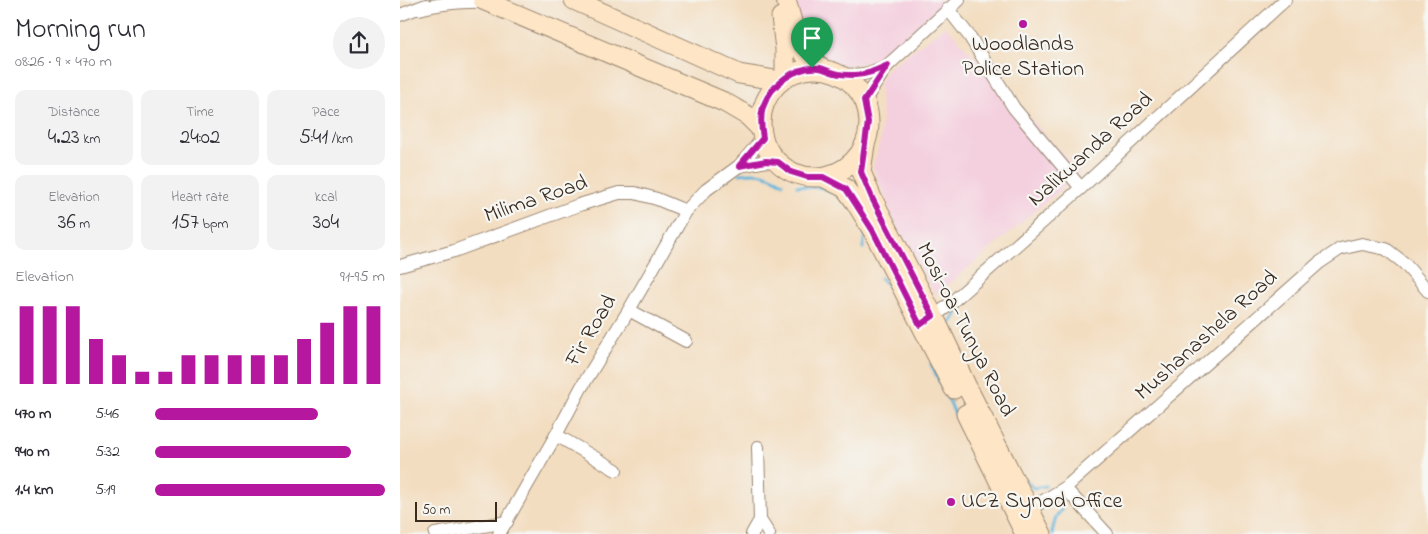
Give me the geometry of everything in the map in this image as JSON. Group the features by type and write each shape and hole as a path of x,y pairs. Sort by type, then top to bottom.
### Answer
{"main road":[{"path":"574,0 739,74 783,79"},
{"path":"777,0 785,49 783,79"},
{"path":"786,0 799,46 808,59 849,81 858,90 864,101 868,122 865,144 859,154 844,170 823,177 807,177 791,172 778,162 769,151 762,133 761,118 765,102 774,88 783,79 802,70 829,71"},
{"path":"485,1 724,102 748,116 762,133"},
{"name":"Mosi-oa-Tunya Road","path":"865,144 861,172 927,321"},
{"name":"Mosi-oa-Tunya Road","path":"823,177 846,189 856,203 966,385 1022,514 1025,534"},
{"name":"Mosi-oa-Tunya Road","path":"1022,514 1042,534"}],"street":[{"path":"419,9 433,0"},
{"path":"864,101 888,65 959,0"},
{"name":"Nalikwanda Road","path":"927,321 944,309 1081,188 1285,0"},
{"path":"400,15 449,2 485,1"},
{"path":"948,9 970,37 1014,108 1081,188"},
{"path":"829,71 855,76 868,74 888,65"},
{"name":"Fir Road","path":"499,534 581,388 686,211 706,190 739,166 762,133"},
{"name":"Fir Road","path":"739,166 766,161 778,162"},
{"name":"Milima Road","path":"400,266 454,251 579,205 619,193 636,193 686,211"},
{"name":"Mushanashela Road","path":"1022,514 1065,488 1319,263 1340,249 1362,244 1386,249 1404,263 1428,291"},
{"path":"629,310 686,341"},
{"path":"556,435 616,470"},
{"path":"758,447 760,520 769,534"},
{"path":"1065,488 1107,534"},
{"path":"752,534 760,520"},
{"path":"436,534 506,522"}],"shaded area":[{"path":"785,0 948,0 879,60 839,67 821,62 796,43"},
{"path":"946,26 1080,173 936,295 897,229 873,167 880,142 882,116 879,84 886,70"}],"waterway":[{"path":"740,174 763,174 783,183"},
{"path":"797,186 824,188 830,191"},
{"path":"863,248 864,233"},
{"path":"880,278 892,289"},
{"path":"949,329 949,326 967,298"},
{"path":"931,364 957,418"},
{"path":"971,446 981,467"},
{"path":"1023,478 1033,488 1045,486"},
{"path":"1053,534 1056,517 1062,509"}],"place":[{"name":"Woodlands Police Station","path":"1023,24"},
{"name":"UCZ Synod Office","path":"951,502"}],"route":[{"path":"888,65 864,101 868,122 861,172 872,198 933,316 920,325 873,231 845,188 823,177 807,177 791,172 778,162 766,161 739,166 763,138 761,118 767,97 781,81 793,73 812,68 821,68 838,74 855,76 868,74 888,65"}]}
